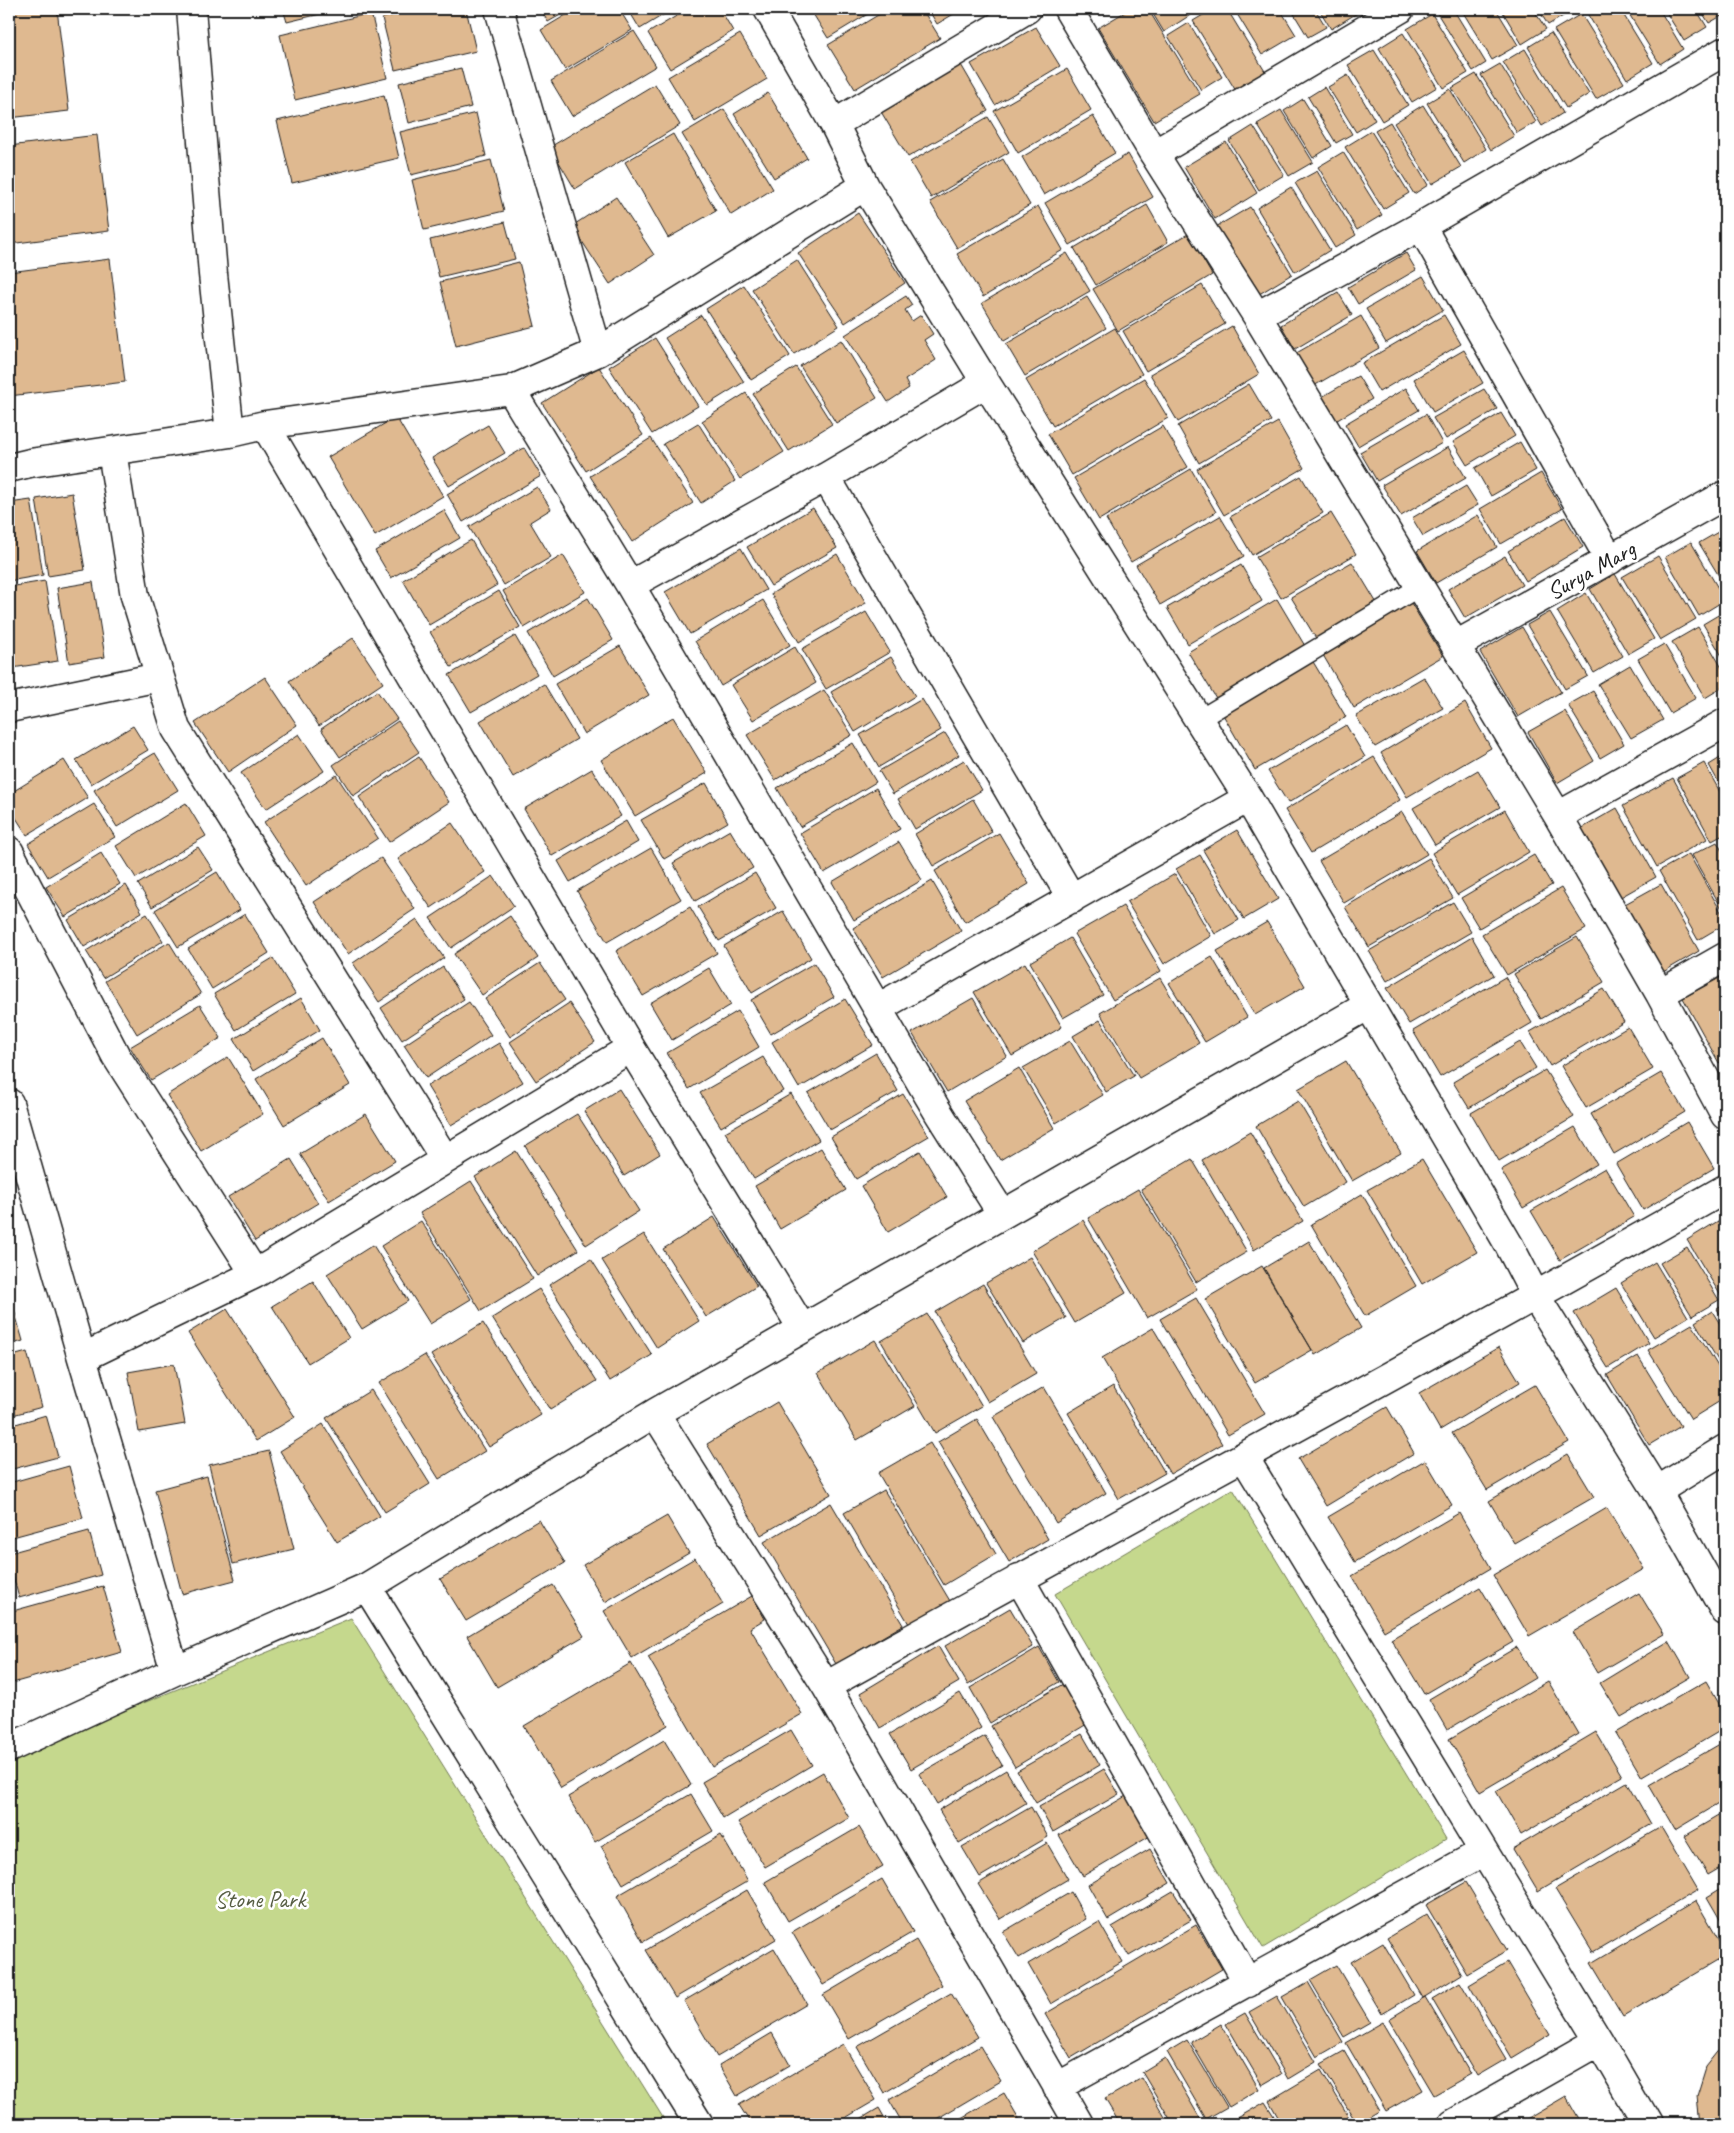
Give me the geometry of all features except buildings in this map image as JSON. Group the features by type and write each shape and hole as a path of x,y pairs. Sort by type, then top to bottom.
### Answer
{"street":[{"path":"191,9 213,274 230,433"},
{"path":"499,9 598,352"},
{"path":"768,9 834,124 865,186 986,384 1248,798 1509,1245 1536,1297 1657,1491 1725,1612"},
{"path":"834,124 1027,9"},
{"path":"1068,9 1154,154 1258,316 1558,816 1660,994 1725,1115"},
{"path":"1154,154 1400,9"},
{"path":"1258,316 1421,226 1725,52"},
{"path":"9,468 30,463 230,433 265,425 511,390 598,352 865,186"},
{"path":"1421,226 1610,560"},
{"path":"630,585 826,477 986,384"},
{"path":"511,390 630,585 938,1112 1002,1214"},
{"path":"265,425 631,1048 802,1328"},
{"path":"112,451 136,596 176,729 445,1159"},
{"path":"826,477 1072,899"},
{"name":"Surya Marg","path":"1456,645 1725,495"},
{"path":"9,708 159,677"},
{"path":"1558,816 1725,723"},
{"path":"878,1008 1248,798"},
{"path":"9,851 116,1056 255,1274"},
{"path":"1660,994 1725,957"},
{"path":"9,1748 176,1671 367,1587 655,1413 1369,1005"},
{"path":"82,1358 255,1274 631,1048"},
{"path":"9,1103 82,1358 176,1671"},
{"path":"826,1686 1019,1578 1536,1297 1725,1189"},
{"path":"655,1413 826,1686 1079,2124"},
{"path":"1657,1491 1725,1449"},
{"path":"1244,1457 1648,2124"},
{"path":"1019,1578 1248,1983"},
{"path":"367,1587 699,2124"},
{"path":"1057,2087 1483,1852"},
{"path":"1453,2124 1599,2041"}],"lane":[{"path":"1198,720 1420,586"}],"green space":[{"path":"1233,1489 1446,1839 1263,1948 1055,1594"},
{"name":"Stone Park","path":"351,1618 667,2124 9,2124 9,1758"}]}
